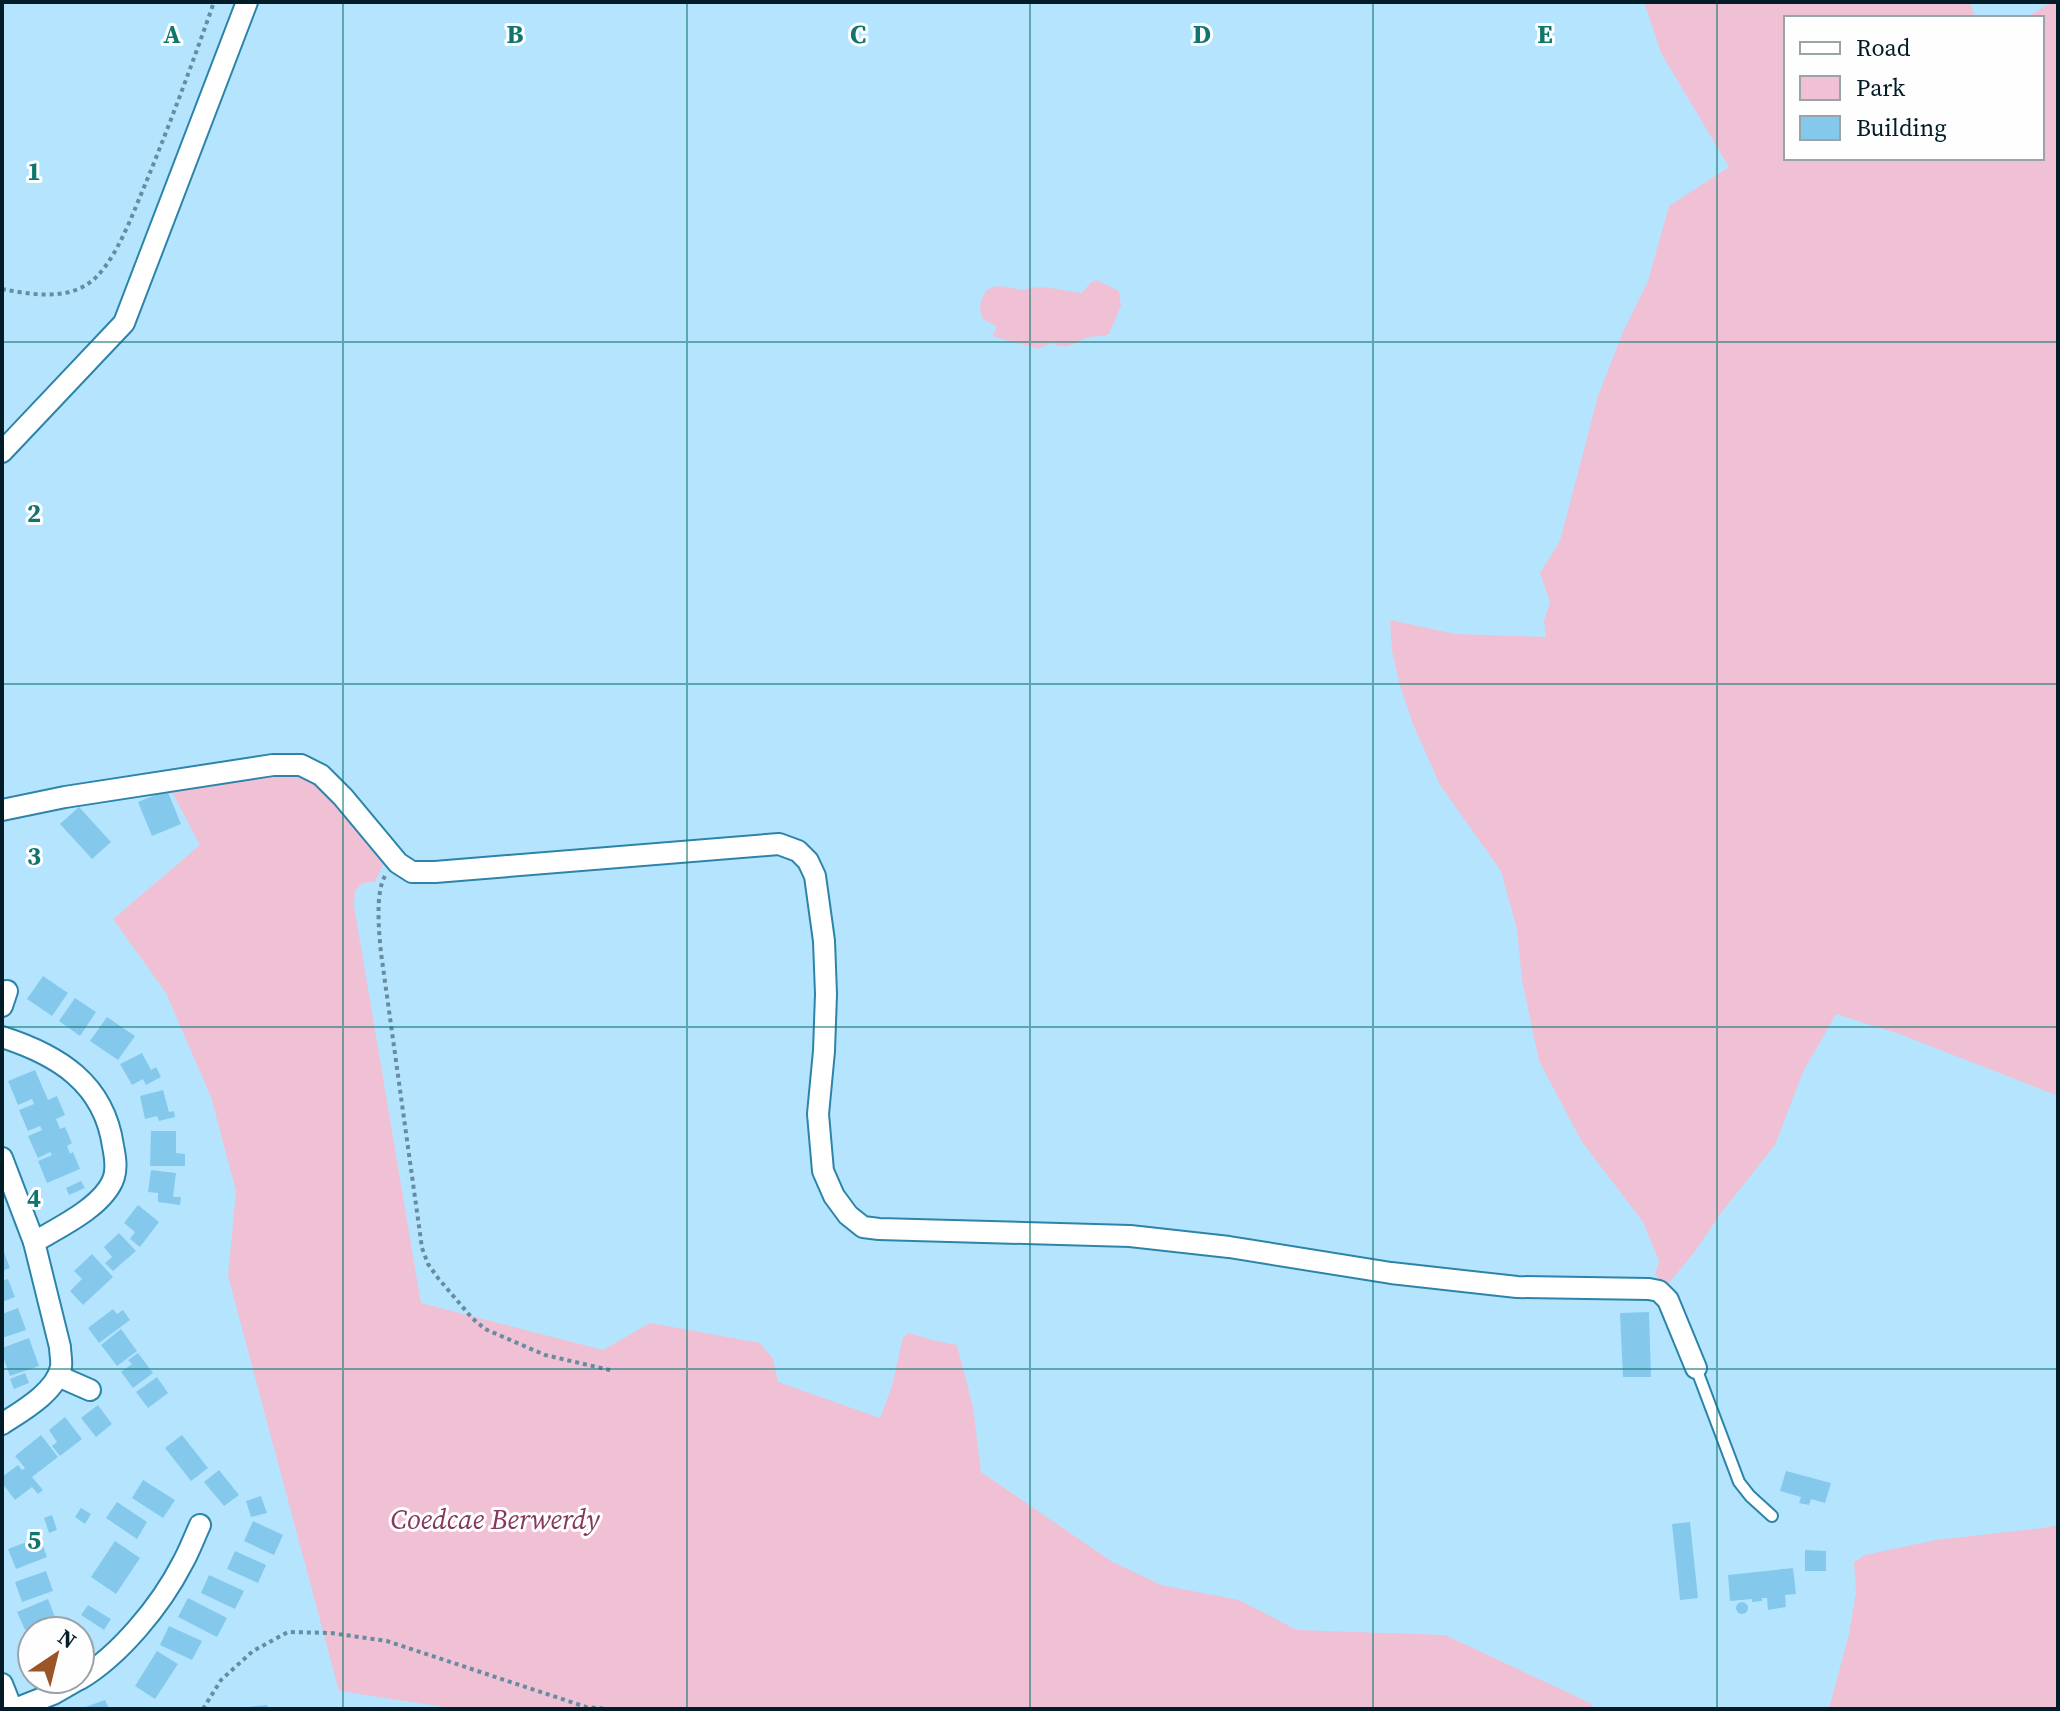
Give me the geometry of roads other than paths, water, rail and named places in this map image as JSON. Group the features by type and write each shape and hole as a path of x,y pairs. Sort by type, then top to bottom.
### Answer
{"street":[{"path":"2,452 124,323 247,2"},
{"path":"2,810 65,797 273,765 301,765 321,775 398,863 412,872 779,844 798,851 808,861 815,876 824,941 825,1008 818,1114 823,1171 834,1196 848,1215 863,1227 1130,1236 1229,1247 1391,1273 1517,1287 1649,1289 1659,1291 1668,1300 1696,1368"},
{"path":"2,1037 45,1054 79,1077 90,1090 111,1131 114,1177 106,1191 89,1208 34,1242"},
{"path":"2,1158 34,1242 60,1347 61,1365 58,1376 45,1392 2,1424"},
{"path":"58,1376 90,1390"},
{"path":"96,1666 136,1630 164,1595 200,1525"},
{"path":"2,1684 14,1709 50,1695"}],"lane":[{"path":"1696,1368 1739,1482 1772,1516"}],"park label":[{"name":"Coedcae Berwerdy","path":"495,1519"}]}
